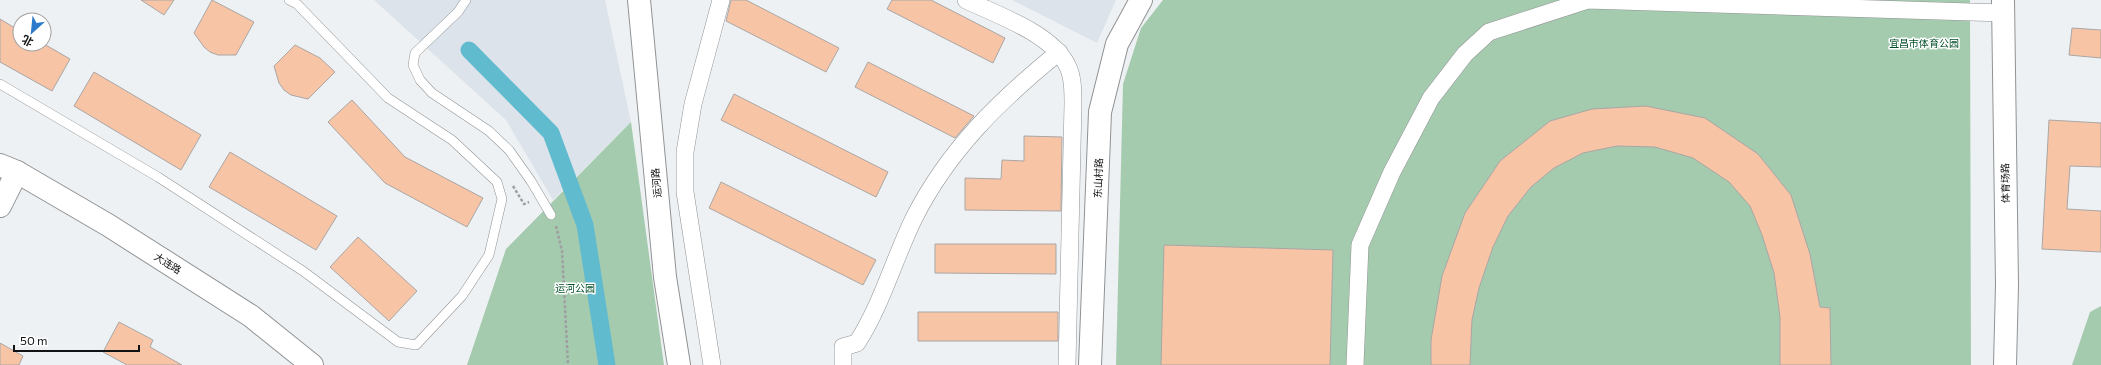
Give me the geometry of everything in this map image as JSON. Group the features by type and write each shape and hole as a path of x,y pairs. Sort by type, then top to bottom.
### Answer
{"main road":[{"name":"运河路","path":"639,0 665,277 679,365"},
{"name":"东山村路","path":"1090,365 1100,112 1117,44 1141,0"},
{"name":"体育场路","path":"2005,365 2007,285 2008,4"},
{"name":"体育场路","path":"2008,4 2019,365"},
{"name":"大连路","path":"0,159 8,169 108,225 252,316 312,365"},
{"path":"0,206 8,169"}],"street":[{"path":"712,365 685,192 685,152 693,104 721,0"},
{"path":"966,0 1029,31 1056,48 1068,65 1072,84 1073,104 1067,365"},
{"path":"1355,365 1360,244 1392,172 1431,98 1465,54 1489,32 1588,0 2008,4"},
{"path":"843,365 843,347 857,343 869,324 914,219 935,180 976,127 1019,85 1059,52"}],"lane":[{"path":"0,84 158,177 303,271 398,342 416,345 462,296 489,255 502,199 497,182 452,140 388,98 297,4 289,0"},
{"path":"466,0 458,12 415,53 413,65 420,80 432,93 489,131 509,150 531,181 551,215"}],"path":[{"path":"497,182 510,182 524,204 529,201 532,207"},
{"path":"551,215 556,224 562,251 568,365"}],"shaded area":[{"path":"374,0 605,0 631,122 553,200 506,120"},
{"path":"1012,0 1116,0 1097,43"}],"green space":[{"name":"宜昌市体育公园","path":"1163,0 1970,0 1971,365 1116,365 1123,84 1141,28"},
{"name":"运河公园","path":"631,122 664,365 467,365 506,249"},
{"path":"2101,306 2101,365 2072,365 2090,312"}],"building":[{"path":"141,0 174,0 164,15"},
{"path":"212,0 254,22 236,55 218,55 210,52 204,47 194,33"},
{"path":"731,0 746,0 839,48 826,72 726,21"},
{"path":"892,0 931,0 1005,38 993,63 887,9"},
{"path":"0,19 12,26 12,52 52,52 52,49 70,59 52,91 0,62"},
{"path":"2072,28 2101,30 2101,58 2069,55"},
{"path":"295,45 320,58 335,72 308,99 291,95 284,90 279,83 274,66"},
{"path":"868,62 974,116 955,138 855,87"},
{"path":"94,72 201,135 181,170 74,106"},
{"path":"734,94 888,172 876,197 721,120"},
{"path":"352,100 405,157 483,198 467,227 385,183 328,122"},
{"path":"1646,106 1705,118 1758,154 1791,195 1810,254 1820,307 1830,308 1831,365 1780,365 1780,317 1774,273 1762,235 1750,206 1729,182 1693,158 1655,147 1617,146 1583,153 1554,168 1531,187 1508,216 1493,247 1479,288 1472,320 1470,365 1431,365 1431,340 1442,276 1465,213 1500,161 1550,121 1592,109"},
{"path":"2049,120 2101,123 2101,167 2070,166 2067,209 2101,211 2101,252 2042,249"},
{"path":"1024,136 1062,137 1061,211 965,210 965,178 1001,179 1002,160 1024,161"},
{"path":"230,152 337,216 316,250 209,187"},
{"path":"721,182 876,260 863,285 709,208"},
{"path":"358,237 417,291 389,321 330,267"},
{"path":"935,244 1056,244 1056,274 935,273"},
{"path":"1164,245 1333,250 1330,365 1161,365"},
{"path":"918,312 1058,312 1058,341 918,341"},
{"path":"119,322 153,340 150,347 182,365 127,365 103,352"},
{"path":"0,343 23,356 19,365 0,365"}],"waterway":[{"path":"469,50 551,133 585,225 607,365"}]}
